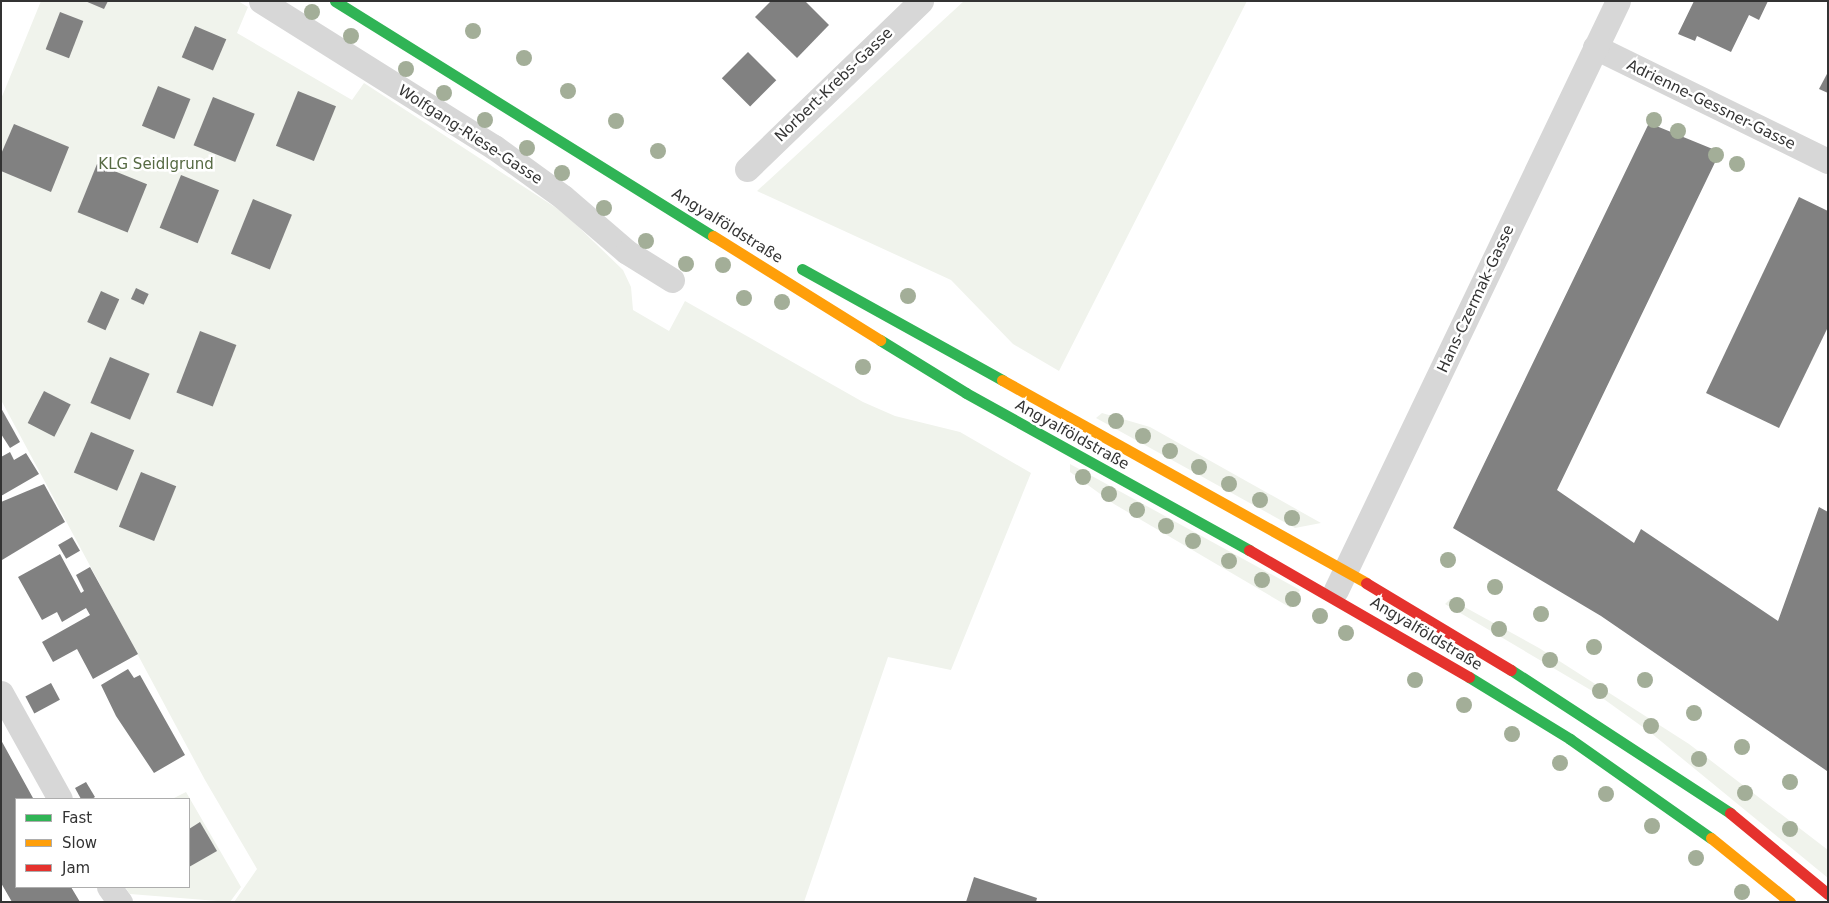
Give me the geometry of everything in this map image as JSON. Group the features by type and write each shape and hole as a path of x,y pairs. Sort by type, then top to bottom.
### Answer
{"main road":[{"name":"Angyalföldstraße","path":"335,1 966,393 1332,596 1570,740 1702,831 1790,902"},
{"name":"Angyalföldstraße","path":"790,262 1344,572 1586,715 1715,800 1828,894"}],"street":[{"name":"Wolfgang-Riese-Gasse","path":"261,1 494,147 563,197 626,252 672,280"},
{"name":"Norbert-Krebs-Gasse","path":"747,169 921,1"},
{"name":"Hans-Czermak-Gasse","path":"1332,596 1618,1"},
{"name":"Adrienne-Gessner-Gasse","path":"1596,47 1828,161"},
{"path":"1,693 59,798"},
{"path":"110,888 120,902"}],"green space":[{"name":"KLG Seidlgrund","path":"41,1 238,1 248,7 237,33 352,100 364,83 564,213 623,270 631,287 633,310 669,331 685,301 863,402 895,416 960,432 1031,473 951,670 888,657 804,902 234,902 257,869 205,780 1,400 1,99"},
{"path":"964,1 1247,1 1059,371 1013,344 951,280 757,191"},
{"path":"1102,413 1150,427 1321,523 1295,528 1096,418"},
{"path":"1070,464 1300,590 1291,608 1114,504 1070,472"},
{"path":"1450,599 1539,648 1689,744 1828,850 1828,878 1651,733 1594,692 1445,604"},
{"path":"186,792 189,798 174,798"},
{"path":"190,799 241,887 230,902 130,894 126,888 190,888"}],"building":[{"path":"85,1 108,1 104,9"},
{"path":"771,1 805,1 829,25 797,58 755,17"},
{"path":"1694,1 1768,1 1759,20 1749,15 1731,52 1697,36 1695,41 1678,34"},
{"path":"60,12 83,21 69,58 46,49"},
{"path":"195,26 226,39 213,71 182,57"},
{"path":"748,52 776,80 750,106 722,78"},
{"path":"1828,72 1828,93 1819,89"},
{"path":"158,86 190,99 174,139 142,126"},
{"path":"298,91 336,106 314,161 276,146"},
{"path":"213,97 255,114 235,162 194,145"},
{"path":"1649,123 1720,152 1557,490 1634,543 1641,529 1778,621 1819,507 1828,512 1827,771 1601,616 1453,528"},
{"path":"14,124 69,147 51,192 1,171 1,154"},
{"path":"97,164 147,184 128,232 78,212"},
{"path":"181,175 219,190 198,243 160,228"},
{"path":"1799,197 1828,211 1828,327 1779,428 1706,393"},
{"path":"253,199 292,215 270,269 231,254"},
{"path":"136,288 149,294 144,305 131,299"},
{"path":"101,291 119,299 105,330 87,322"},
{"path":"200,331 236,345 213,407 176,393"},
{"path":"110,357 150,374 130,420 90,403"},
{"path":"44,391 71,405 54,437 28,423"},
{"path":"1,408 20,442 10,448 1,434"},
{"path":"91,432 134,450 117,491 74,473"},
{"path":"10,452 14,460 26,453 39,474 1,496 1,457"},
{"path":"141,472 176,486 154,541 119,527"},
{"path":"44,484 65,522 2,560 1,502"},
{"path":"72,537 80,551 66,559 58,545"},
{"path":"60,554 81,593 84,591 76,575 90,567 138,654 93,679 77,649 53,662 42,642 90,615 86,608 62,622 57,612 42,620 18,577"},
{"path":"128,669 134,678 140,675 185,755 154,773 116,716 101,685"},
{"path":"51,683 60,700 34,713 25,697"},
{"path":"1,740 33,798 15,798 15,888 72,888 80,902 12,902 1,883"},
{"path":"86,782 95,797 80,798 75,788"},
{"path":"200,822 217,851 190,866 190,828"},
{"path":"974,877 1037,898 1036,902 966,902"}],"traffic: fast":[{"path":"335,1 713,236"},
{"path":"802,269 1002,380"},
{"path":"880,340 966,393 1249,550"},
{"path":"1511,670 1730,813"},
{"path":"1469,677 1570,739 1711,838"}],"traffic: slow":[{"path":"713,236 880,340"},
{"path":"1002,380 1366,583"},
{"path":"1711,838 1790,902"}],"traffic: jam":[{"path":"1249,550 1469,677"},
{"path":"1366,583 1511,670"},
{"path":"1730,813 1828,894"}]}
